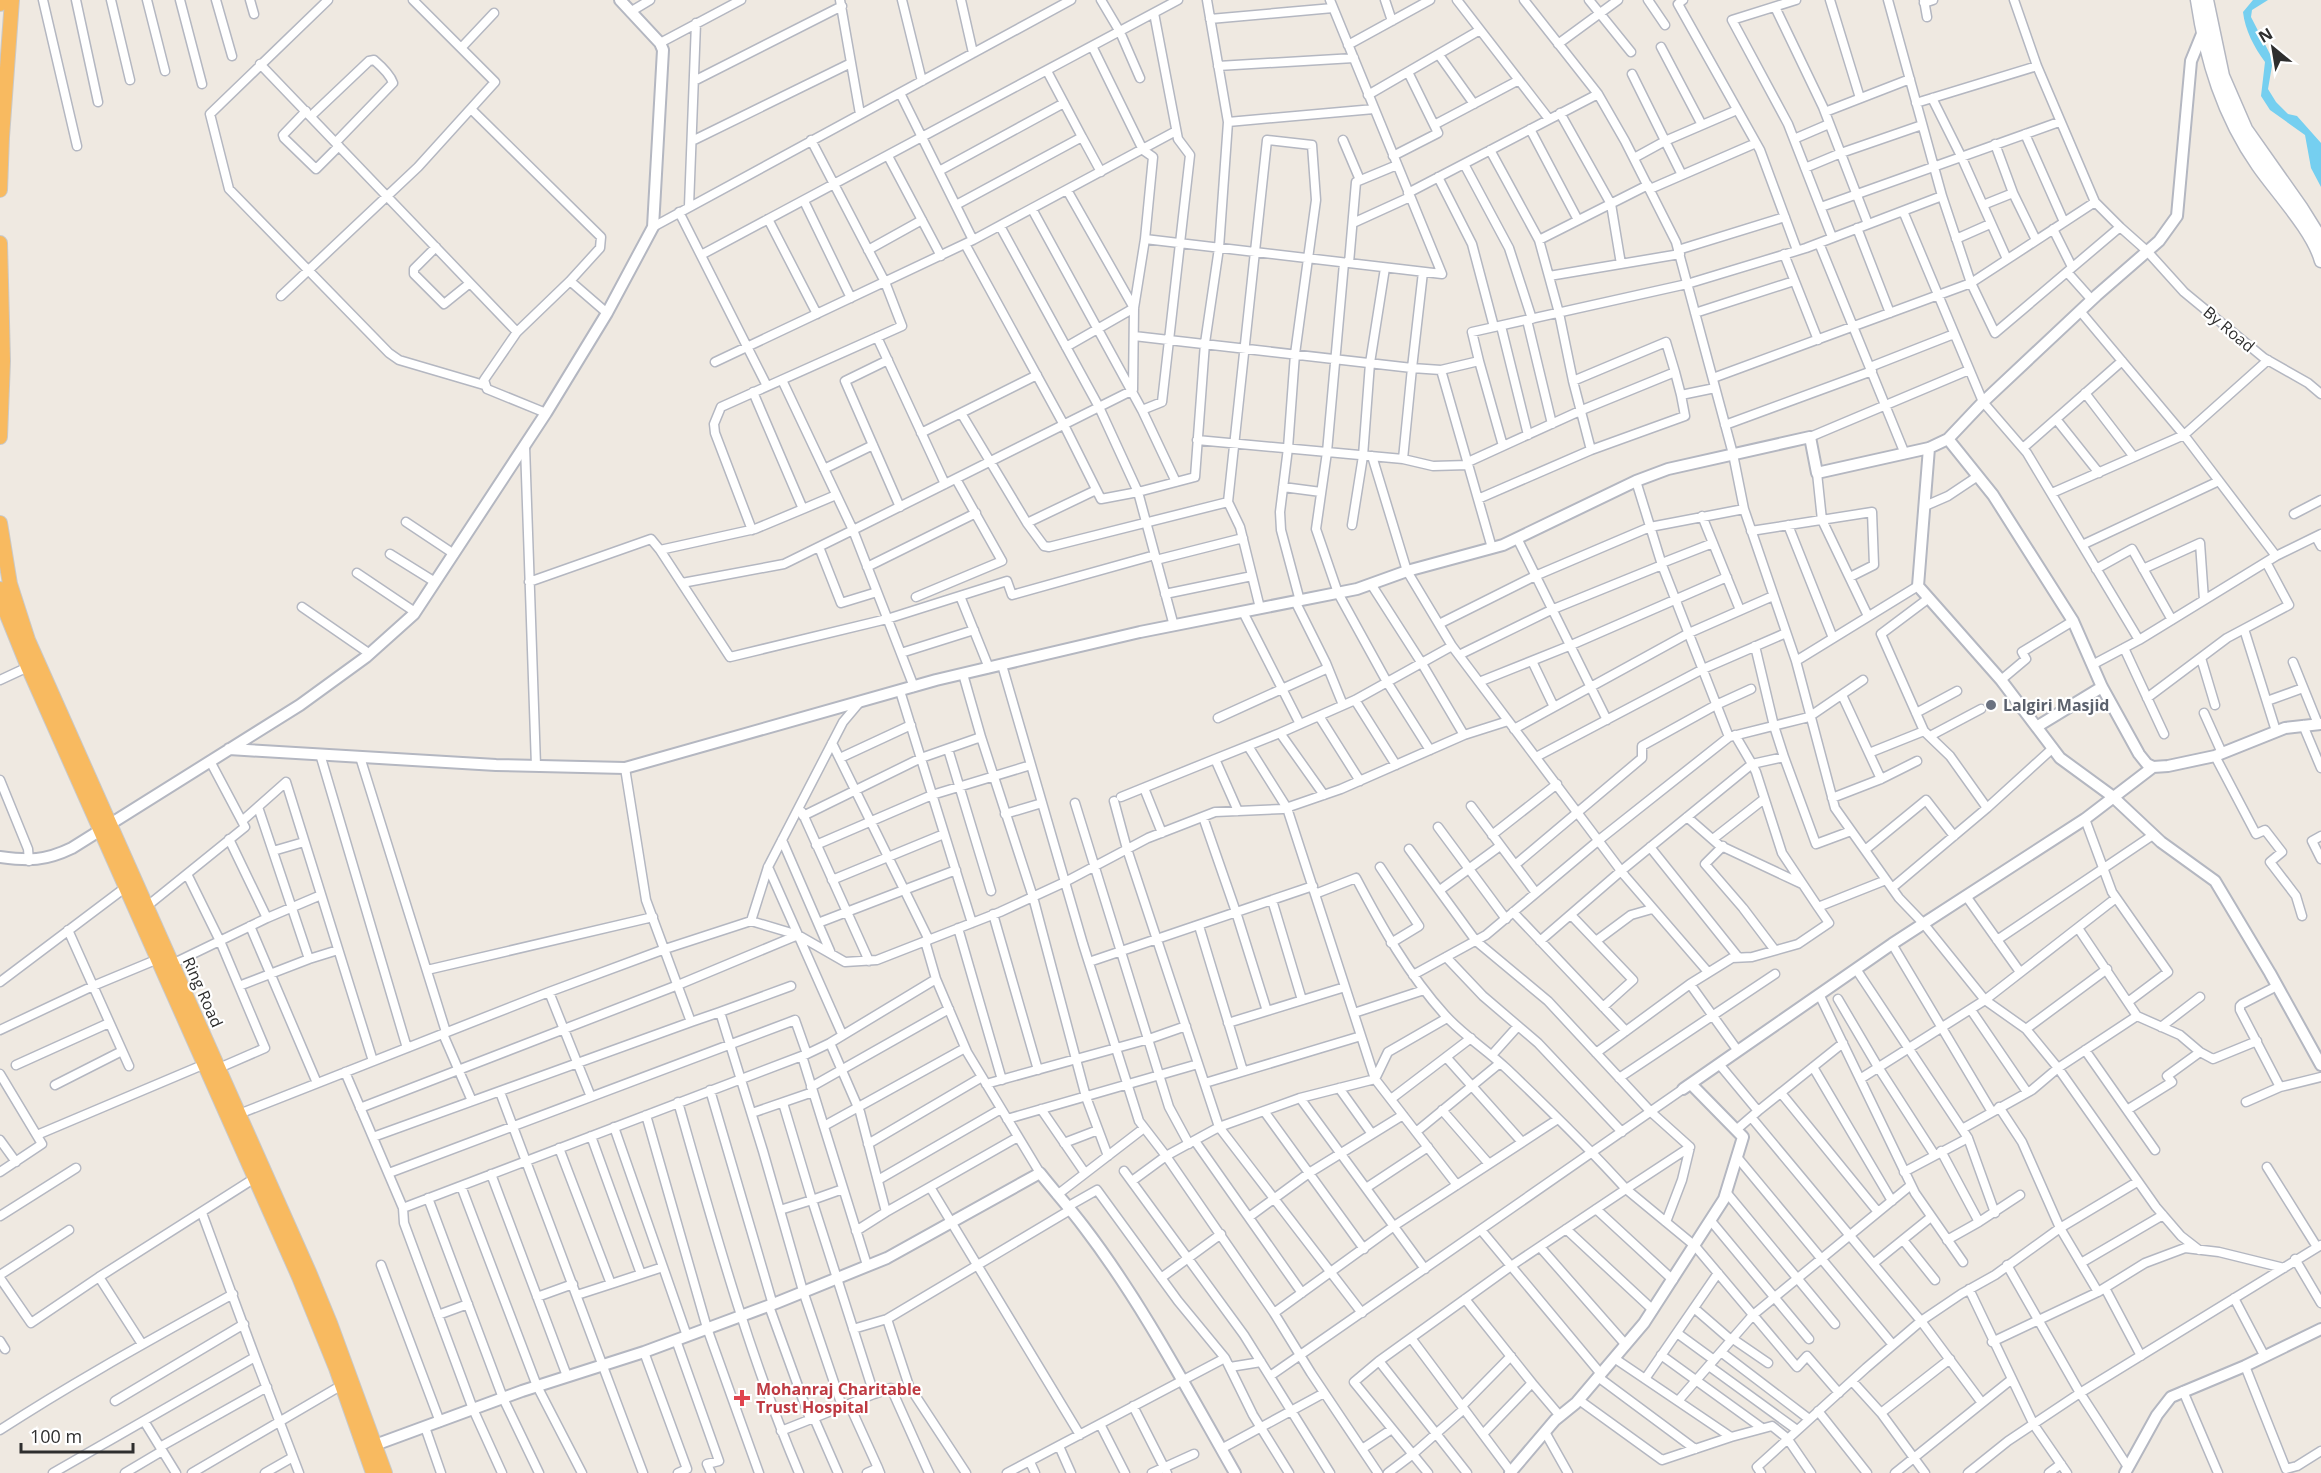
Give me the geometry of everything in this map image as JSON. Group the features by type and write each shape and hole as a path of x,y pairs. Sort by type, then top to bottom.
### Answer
{"highway":[{"path":"0,190 9,2"},
{"path":"0,243 3,361 0,436"},
{"name":"Ring Road","path":"0,524 10,584 28,640 105,827 126,887 299,1277 342,1385 373,1473"},
{"name":"Ring Road","path":"0,589 5,610 28,667 105,827 147,907 219,1068 330,1323 385,1473"}],"main road":[{"path":"2197,0 2202,34 2218,89 2232,123 2258,166 2310,238 2321,261"},
{"path":"2207,0 2223,76 2246,129 2321,239"}],"street":[{"path":"43,0 77,146"},
{"path":"76,0 98,102"},
{"path":"111,0 130,80"},
{"path":"147,0 165,71"},
{"path":"180,0 202,84"},
{"path":"216,0 232,56"},
{"path":"250,0 254,14"},
{"path":"328,0 211,112 209,118 229,189 394,357 484,385 487,389 546,413"},
{"path":"281,296 388,197 472,110 495,82 413,0"},
{"path":"0,858 52,858 72,848 300,705 370,654 415,612 546,413 607,313 653,227 663,50 660,43 620,0"},
{"path":"630,12 650,0"},
{"path":"660,43 741,0"},
{"path":"902,0 922,81"},
{"path":"961,0 973,53"},
{"path":"653,227 1071,0"},
{"path":"1101,0 1120,32 1140,78"},
{"path":"701,255 1178,0"},
{"path":"900,93 956,206 969,242 1101,499 1195,477 1205,343 1219,248 1228,122 1207,0"},
{"path":"1385,0 1392,21"},
{"path":"1457,0 1549,119"},
{"path":"1524,0 1598,94 1649,187 1679,252 1733,454 1744,509 1796,661 1835,808 1889,884 1985,1000 2026,1029 2058,1068 2137,1182 2181,1236 2199,1250"},
{"path":"1589,0 1631,52"},
{"path":"1558,44 1618,0"},
{"path":"1648,0 1665,25"},
{"path":"1683,0 1678,4 1756,143 1797,250"},
{"path":"1796,0 1732,20 1788,124 1833,237"},
{"path":"1830,0 1860,98"},
{"path":"1888,0 1942,196 1971,283 1995,333 2120,227"},
{"path":"1713,378 1971,283 2095,202 2059,122 2014,0"},
{"path":"1348,45 1425,1"},
{"path":"1927,1 1927,17"},
{"path":"694,81 841,3 860,114"},
{"path":"1145,239 1442,274 1331,4 1210,19"},
{"path":"1775,7 1825,112 1868,224"},
{"path":"462,47 494,13"},
{"path":"1142,410 1162,402 1182,243 1190,155 1179,142 1176,131 1154,13"},
{"path":"689,206 696,22"},
{"path":"1368,95 1480,30"},
{"path":"1816,473 1929,448 1948,439 1983,402 2159,241 2177,216 2191,61 2202,34"},
{"path":"1092,46 1143,150 1153,157 1145,239 1134,308 1133,390"},
{"path":"1661,48 1702,126"},
{"path":"1439,55 1474,104"},
{"path":"1218,66 1353,58"},
{"path":"374,60 393,83 316,169 283,135 308,113 374,60"},
{"path":"692,141 852,63"},
{"path":"260,64 517,332"},
{"path":"1916,103 2037,66"},
{"path":"1047,71 1101,172"},
{"path":"1393,156 1438,133 1408,72"},
{"path":"1632,74 1682,175"},
{"path":"1825,112 1910,79"},
{"path":"1434,125 1518,80"},
{"path":"1353,223 1598,94"},
{"path":"1932,98 2007,259"},
{"path":"939,171 1064,103"},
{"path":"1228,122 1374,109"},
{"path":"472,110 601,237 600,248 570,281 517,332 484,380 484,385"},
{"path":"1634,158 1665,141 1737,110"},
{"path":"1560,113 1611,204 1621,264"},
{"path":"1821,207 1933,165 2059,122"},
{"path":"1794,138 1829,124"},
{"path":"1805,168 1922,125"},
{"path":"1530,129 1578,220"},
{"path":"714,362 969,242 1176,131"},
{"path":"2025,134 2064,222"},
{"path":"956,206 1082,137"},
{"path":"752,530 718,444 714,424 721,406 902,326 885,282 811,140"},
{"path":"1260,608 1238,519 1228,502 1267,140 1312,145 1316,200 1295,354 1288,448 1280,512 1281,530 1298,601 1343,705"},
{"path":"1343,140 1360,180"},
{"path":"1539,240 1649,187 1756,143"},
{"path":"1995,144 2013,194 2036,240"},
{"path":"1490,150 1539,240 1559,313 1573,381 1591,450"},
{"path":"888,156 941,256"},
{"path":"1464,164 1509,248 1529,319 1552,424"},
{"path":"1397,165 1356,182 1327,452 1316,529 1338,593 1387,682 1430,750"},
{"path":"1438,177 1472,244 1528,435"},
{"path":"1067,190 1134,308"},
{"path":"1983,206 2013,194"},
{"path":"1503,446 1472,332 1687,284 1819,243 1942,196"},
{"path":"804,201 851,298"},
{"name":"By Road","path":"2095,202 2147,251 2184,292 2268,360 2308,383 2321,394"},
{"path":"1032,209 1133,390 1176,482"},
{"path":"1903,211 1983,402 2023,448 2139,640"},
{"path":"679,212 767,386"},
{"path":"1549,276 1679,252 1785,217"},
{"path":"768,219 817,314"},
{"path":"868,250 922,220"},
{"path":"1956,239 1990,224"},
{"path":"1000,226 1099,407 1138,492 1174,626"},
{"path":"1857,228 1890,313"},
{"path":"2053,229 2070,269 2092,300"},
{"path":"1819,243 1905,454"},
{"path":"436,247 414,269 414,274 444,304 470,283"},
{"path":"1784,254 1818,340"},
{"path":"1353,525 1368,456 1370,363 1385,267"},
{"path":"1402,459 1423,272"},
{"path":"570,281 607,313"},
{"path":"1695,313 1794,281"},
{"path":"1066,347 1134,308"},
{"path":"2080,311 2184,435 2276,556"},
{"path":"1725,424 1871,369 1954,334"},
{"path":"1134,336 1412,368 1442,370 1479,362"},
{"path":"877,337 945,484"},
{"path":"1478,499 1591,450 1685,416 1666,342 1573,381"},
{"path":"888,360 845,381 900,507"},
{"path":"2052,493 2184,435 2268,360"},
{"path":"2023,448 2122,361"},
{"path":"1442,370 1492,548"},
{"path":"229,749 536,766 626,768 963,674 1371,584 1407,571 1492,548 1636,481 1668,469 1810,437 1970,370"},
{"path":"1197,440 1402,459 1433,466 1468,464 1582,410 1675,372"},
{"path":"921,433 1037,375"},
{"path":"782,380 853,530 914,687"},
{"path":"1681,395 1715,388"},
{"path":"682,583 784,564 1133,390"},
{"path":"753,392 803,509"},
{"path":"2085,393 2134,457"},
{"path":"961,413 1027,523 1046,548 1228,502"},
{"path":"2056,418 2099,473"},
{"path":"1810,437 1822,520 1868,616"},
{"path":"1948,439 1993,495 2073,621 2102,687 2139,754 2147,764 2153,767 2168,766 2218,755 2276,731 2319,724 2293,662"},
{"path":"525,446 536,766"},
{"path":"824,469 873,446"},
{"path":"1929,448 1918,586 2001,680 2060,758 2112,796 2153,835 2215,881 2321,1065"},
{"path":"1368,456 1407,571 1452,646 1621,871 1708,972"},
{"path":"1925,506 1948,496 1978,476"},
{"path":"916,597 1002,561 956,478"},
{"path":"1596,1053 1708,972 1738,957 1752,957 1798,944 1828,923 1782,853 1756,772 1731,736 1716,705 1662,564 1636,481"},
{"path":"2082,545 2218,481"},
{"path":"1283,487 1321,492"},
{"path":"1027,523 1096,490"},
{"path":"660,550 752,530 836,495"},
{"path":"2294,514 2321,500"},
{"path":"1439,624 1535,576 1650,527 1744,509"},
{"path":"1751,531 1872,512 1874,565 1850,577"},
{"path":"867,567 976,513"},
{"path":"1702,516 1740,610"},
{"path":"406,522 454,554"},
{"path":"1788,525 1833,638"},
{"path":"2092,665 2139,640 2276,556 2319,536 2321,546"},
{"path":"530,582 651,539 730,657 888,619 1007,581 1012,595 1243,538"},
{"path":"1517,538 1606,720"},
{"path":"1459,655 1551,610 1713,543"},
{"path":"2143,568 2200,543 2204,600"},
{"path":"819,547 841,603 877,592"},
{"path":"2096,568 2132,549 2172,620"},
{"path":"390,554 435,582"},
{"path":"2147,698 2227,638 2289,605 2266,562"},
{"path":"357,573 415,612"},
{"path":"1165,594 1252,576"},
{"path":"1479,682 1532,662 1727,577"},
{"path":"1371,584 1464,735"},
{"path":"1796,661 1918,586"},
{"path":"960,596 989,668"},
{"path":"1514,729 1689,633 1773,596"},
{"path":"1929,598 1881,634 1927,734 1950,756 1987,808"},
{"path":"303,607 370,654"},
{"path":"1243,612 1300,724"},
{"path":"2001,680 2026,659 2022,652 2073,621"},
{"path":"2244,629 2276,731"},
{"path":"901,653 974,630"},
{"path":"1536,757 1702,669 1786,633"},
{"path":"1362,1313 1219,1127 1127,849 1118,799 1280,734 1355,700 1452,646"},
{"path":"1755,646 1774,726 1816,844 1851,831"},
{"path":"2124,648 2164,734"},
{"path":"2201,658 2216,705"},
{"path":"1532,662 1554,707"},
{"path":"1002,665 1089,962 1139,1121 1221,1234 1378,1473"},
{"path":"0,680 28,667"},
{"path":"1218,718 1328,668"},
{"path":"963,674 993,776 1033,897 1086,1097 1108,1156"},
{"path":"1413,975 1476,940 1509,916 1599,840 1731,736 1809,717 1863,680"},
{"path":"2038,726 2102,687"},
{"path":"2267,701 2303,688"},
{"path":"1515,865 1642,758 1642,746 1716,705 1751,689"},
{"path":"900,691 972,923"},
{"path":"1916,713 1957,691"},
{"path":"1842,695 1881,779"},
{"path":"1355,700 1396,765"},
{"path":"751,921 768,867 843,722 859,703"},
{"path":"1869,753 1927,734 1981,709"},
{"path":"2204,713 2218,755 2256,834 2265,830 2282,852 2270,862 2296,896 2302,916"},
{"path":"1319,716 1360,781"},
{"path":"239,1114 549,992 665,949 751,921 798,935 830,951 845,962 877,960 1033,897 1162,832 1215,812 1287,807 1360,781 1464,735 1508,721"},
{"path":"840,758 910,725"},
{"path":"2303,725 2321,768"},
{"path":"1280,734 1324,795"},
{"path":"804,816 921,758 981,737"},
{"path":"832,743 927,940 936,979 965,1047 1040,1173 1084,1227 1143,1314 1235,1473"},
{"path":"1248,746 1287,807 1376,1079 1458,1185"},
{"path":"1818,907 1889,884 1954,836 2053,748"},
{"path":"948,749 991,891"},
{"path":"320,754 407,1048"},
{"path":"360,757 445,1033 472,1101"},
{"path":"1540,941 1621,871 1752,765 1784,757"},
{"path":"1215,759 1238,811"},
{"path":"147,907 245,827 210,761"},
{"path":"1832,798 1881,779 1917,761"},
{"path":"816,845 932,795 1031,765"},
{"path":"1270,1376 1892,944 2085,819 2112,796 2153,767"},
{"path":"626,768 646,900 692,1022"},
{"path":"0,780 33,859"},
{"path":"242,821 286,782 372,1061"},
{"path":"1492,834 1557,784"},
{"path":"1144,788 1162,832"},
{"path":"1713,839 1764,799"},
{"path":"1865,850 1926,800 1954,836"},
{"path":"1005,814 1042,803"},
{"path":"1075,803 1169,1107 1192,1143 1249,1217 1302,1293"},
{"path":"799,806 869,961"},
{"path":"1471,806 1536,893"},
{"path":"258,807 309,959"},
{"path":"1203,817 1236,912 1266,1011"},
{"path":"1687,817 1723,846 1803,885"},
{"path":"2085,819 2116,898 2168,972 2128,1002"},
{"path":"1438,827 1469,869 1509,916 1540,941 1626,1031"},
{"path":"832,880 944,834"},
{"path":"1997,940 2153,835"},
{"path":"2321,836 2312,841 2321,859"},
{"path":"229,840 267,918"},
{"path":"782,840 830,951"},
{"path":"273,851 304,842"},
{"path":"1440,890 1500,846"},
{"path":"1723,846 1705,864 1774,949"},
{"path":"1650,847 1738,957"},
{"path":"1409,849 1476,940 1548,1001 1651,1112 1690,1147"},
{"path":"0,852 33,859"},
{"path":"768,867 842,1034"},
{"path":"1380,867 1419,926 1392,943"},
{"path":"818,923 956,870"},
{"path":"187,874 220,941 265,1048 219,1068"},
{"path":"1089,962 1272,900 1356,878 1392,943 1413,975 1447,1018 1500,1063 1593,1152 1626,1189 1695,1246 1797,1366 1807,1356 1839,1393"},
{"path":"0,982 126,887"},
{"path":"172,964 267,918 321,895"},
{"path":"1966,896 2020,972"},
{"path":"1860,1079 1971,1010 2116,898"},
{"path":"1272,900 1302,1000"},
{"path":"1596,941 1630,915 1652,909"},
{"path":"993,914 1038,1070"},
{"path":"1571,915 1634,980 1603,1007"},
{"path":"427,970 653,917"},
{"path":"1199,926 1243,1071"},
{"path":"250,927 317,1083"},
{"path":"958,928 1002,1080"},
{"path":"2078,928 2137,1016 2180,1035 2200,1052 2213,1059 2257,1041"},
{"path":"68,930 129,1066"},
{"path":"360,1108 678,985 798,935"},
{"path":"1892,944 1942,1028 1996,1109 2022,1142 2060,1228 2081,1263 2102,1290 2141,1356"},
{"path":"239,986 338,950"},
{"path":"1446,957 1483,996 1538,1043 1622,1132"},
{"path":"0,1030 93,986 158,959"},
{"path":"1856,969 1968,1138 1995,1213"},
{"path":"2026,1029 2107,969"},
{"path":"1619,1078 1774,974"},
{"path":"403,1208 805,1055 830,1043 936,979"},
{"path":"1690,984 1738,1051"},
{"path":"373,1137 791,986"},
{"path":"2277,986 2240,1006 2280,1087"},
{"path":"1228,1023 1345,987"},
{"path":"1354,1013 1424,990"},
{"path":"549,992 591,1097"},
{"path":"1820,994 1904,1172 1962,1262"},
{"path":"2161,1027 2200,997"},
{"path":"1838,999 1878,1067 1938,1153 1979,1222"},
{"path":"752,1113 783,1103 812,1089 949,1009"},
{"path":"1971,1010 2027,1092"},
{"path":"720,1012 752,1113 803,1291 846,1405 879,1471 867,1473"},
{"path":"1962,1129 2027,1092 2058,1068 2137,1016"},
{"path":"1376,1079 1388,1052 1447,1018"},
{"path":"388,1173 795,1020 812,1089 867,1265"},
{"path":"16,1065 110,1023"},
{"path":"868,1144 984,1081 1002,1080 1149,1039 1186,1026"},
{"path":"1491,1055 1518,1026"},
{"path":"1204,1083 1361,1035"},
{"path":"1391,1099 1471,1038"},
{"path":"830,1043 858,1108 886,1212"},
{"path":"1736,1130 1843,1043"},
{"path":"824,1126 965,1047"},
{"path":"2085,1050 2155,1150"},
{"path":"55,1085 122,1051"},
{"path":"2127,1110 2172,1082 2167,1076 2200,1052"},
{"path":"1446,1057 1522,1142"},
{"path":"1416,1132 1500,1063"},
{"path":"37,1135 205,1064"},
{"path":"1007,1119 1198,1064"},
{"path":"1719,1064 1755,1114 1922,1321 1982,1403"},
{"path":"1813,1067 1892,1201"},
{"path":"345,1072 403,1208 404,1222 473,1409 502,1473"},
{"path":"0,1074 42,1144 0,1172"},
{"path":"2246,1102 2280,1087 2321,1077"},
{"path":"1132,1181 1166,1156 1219,1127 1300,1098 1376,1079"},
{"path":"1411,1338 1510,1472 1560,1416 1579,1400 1653,1310 1695,1246 1726,1192 1743,1137 1687,1087"},
{"path":"1339,1088 1372,1134"},
{"path":"710,1090 771,1305 812,1419 838,1473"},
{"path":"500,1092 643,1473"},
{"path":"1781,1093 1878,1212"},
{"path":"1300,1098 1425,1269"},
{"path":"678,1102 740,1316 781,1431 799,1473"},
{"path":"783,1103 874,1394"},
{"path":"878,1180 1001,1109"},
{"path":"1041,1109 1085,1173"},
{"path":"1442,1110 1489,1164"},
{"path":"1264,1111 1364,1249"},
{"path":"646,1115 707,1328 759,1473"},
{"path":"1249,1217 1309,1173 1403,1115"},
{"path":"1274,1313 1394,1226 1558,1119"},
{"path":"614,1127 687,1336"},
{"path":"1058,1195 1144,1128"},
{"path":"1064,1143 1098,1130"},
{"path":"591,1136 641,1274"},
{"path":"856,1231 1018,1137"},
{"path":"1904,1172 1968,1138"},
{"path":"0,1140 16,1162"},
{"path":"1366,1188 1428,1147"},
{"path":"1428,1473 1354,1382 1379,1360 1511,1266 1690,1147"},
{"path":"1666,1222 1682,1180 1690,1147"},
{"path":"559,1148 611,1284"},
{"path":"1737,1157 1893,1345"},
{"path":"1968,1473 2008,1440 2080,1393 2319,1246 2267,1167"},
{"path":"0,1216 76,1168"},
{"path":"1124,1171 1261,1362 1330,1473"},
{"path":"375,1445 537,1386 644,1352 771,1305 887,1258 1040,1173"},
{"path":"491,1174 567,1376"},
{"path":"69,1230 0,1276 31,1323 255,1178"},
{"path":"1761,1473 1757,1467 1787,1438 1922,1321 2060,1228 2137,1182"},
{"path":"461,1185 537,1386 582,1473"},
{"path":"1678,1401 1753,1315 1911,1185"},
{"path":"930,1187 1080,1435"},
{"path":"780,1210 843,1189"},
{"path":"853,1329 887,1319 1096,1190 1161,1278 1225,1358 1289,1473"},
{"path":"1726,1192 1835,1324"},
{"path":"1947,1240 1995,1213 2020,1195"},
{"path":"428,1198 503,1398 539,1473"},
{"path":"1596,1209 1673,1280"},
{"path":"202,1213 299,1473"},
{"path":"2081,1263 2163,1215"},
{"path":"1874,1263 1931,1217"},
{"path":"1710,1221 1809,1339"},
{"path":"1566,1229 1653,1310"},
{"path":"1481,1230 1599,1375 1695,1449"},
{"path":"1161,1278 1221,1234"},
{"path":"1903,1240 1935,1280"},
{"path":"1540,1246 1626,1345"},
{"path":"1992,1342 2102,1290 2145,1263 2185,1248 2219,1252 2284,1268"},
{"path":"2295,1259 2321,1303"},
{"path":"381,1265 440,1422"},
{"path":"2007,1265 2127,1470 2157,1415 2171,1397 2265,1357 2321,1329"},
{"path":"577,1295 663,1266"},
{"path":"1645,1379 1718,1273"},
{"path":"99,1277 142,1344"},
{"path":"537,1297 573,1284"},
{"path":"1969,1289 1992,1342 2034,1425 2067,1473"},
{"path":"0,1430 142,1344 233,1294"},
{"path":"2234,1298 2265,1357"},
{"path":"1465,1299 1560,1416"},
{"path":"438,1315 468,1304"},
{"path":"1694,1308 1732,1340 1768,1363"},
{"path":"887,1319 909,1386 966,1473"},
{"path":"115,1401 244,1324"},
{"path":"1677,1333 1711,1363 1797,1430"},
{"path":"676,1340 719,1461 707,1464 711,1473"},
{"path":"0,1341 5,1349"},
{"path":"644,1352 687,1469 678,1473"},
{"path":"1721,1352 1809,1419"},
{"path":"1661,1355 1762,1428"},
{"path":"1388,1473 1437,1434 1511,1356"},
{"path":"53,1473 255,1357"},
{"path":"1007,1473 1225,1358"},
{"path":"1614,1358 1731,1437"},
{"path":"1881,1413 1950,1359"},
{"path":"1379,1360 1467,1473"},
{"path":"1230,1367 1261,1362"},
{"path":"2245,1366 2286,1469 2297,1466 2321,1451"},
{"path":"1895,1473 2012,1379"},
{"path":"1852,1381 1881,1413 1925,1473"},
{"path":"1483,1434 1532,1383"},
{"path":"192,1473 342,1385"},
{"path":"125,1473 161,1449 267,1388"},
{"path":"781,1431 891,1388 929,1473"},
{"path":"2183,1390 2218,1473"},
{"path":"1221,1449 1324,1393"},
{"path":"1579,1400 1662,1460 1773,1426 1787,1438 1811,1473"},
{"path":"1133,1406 1166,1470"},
{"path":"1818,1411 1867,1473"},
{"path":"144,1421 176,1473"},
{"path":"1100,1424 1125,1473"},
{"path":"425,1427 441,1473"},
{"path":"1362,1449 1392,1429"},
{"path":"1545,1432 1568,1473"},
{"path":"1059,1446 1071,1473"},
{"path":"1152,1473 1166,1470 1194,1454"},
{"path":"265,1473 293,1457"},
{"path":"1030,1462 1035,1473"},
{"path":"2049,1473 2061,1464"}],"water":[{"path":"2253,0 2268,0 2252,10 2251,17 2273,60 2268,89 2276,102 2288,114 2297,116 2321,143 2321,187 2311,168 2305,135 2270,110 2261,96 2265,62 2251,38 2243,12"}],"place":[{"name":"Lalgiri Masjid","path":"1991,705"},
{"name":"Mohanraj Charitable Trust Hospital","path":"742,1398"}]}
